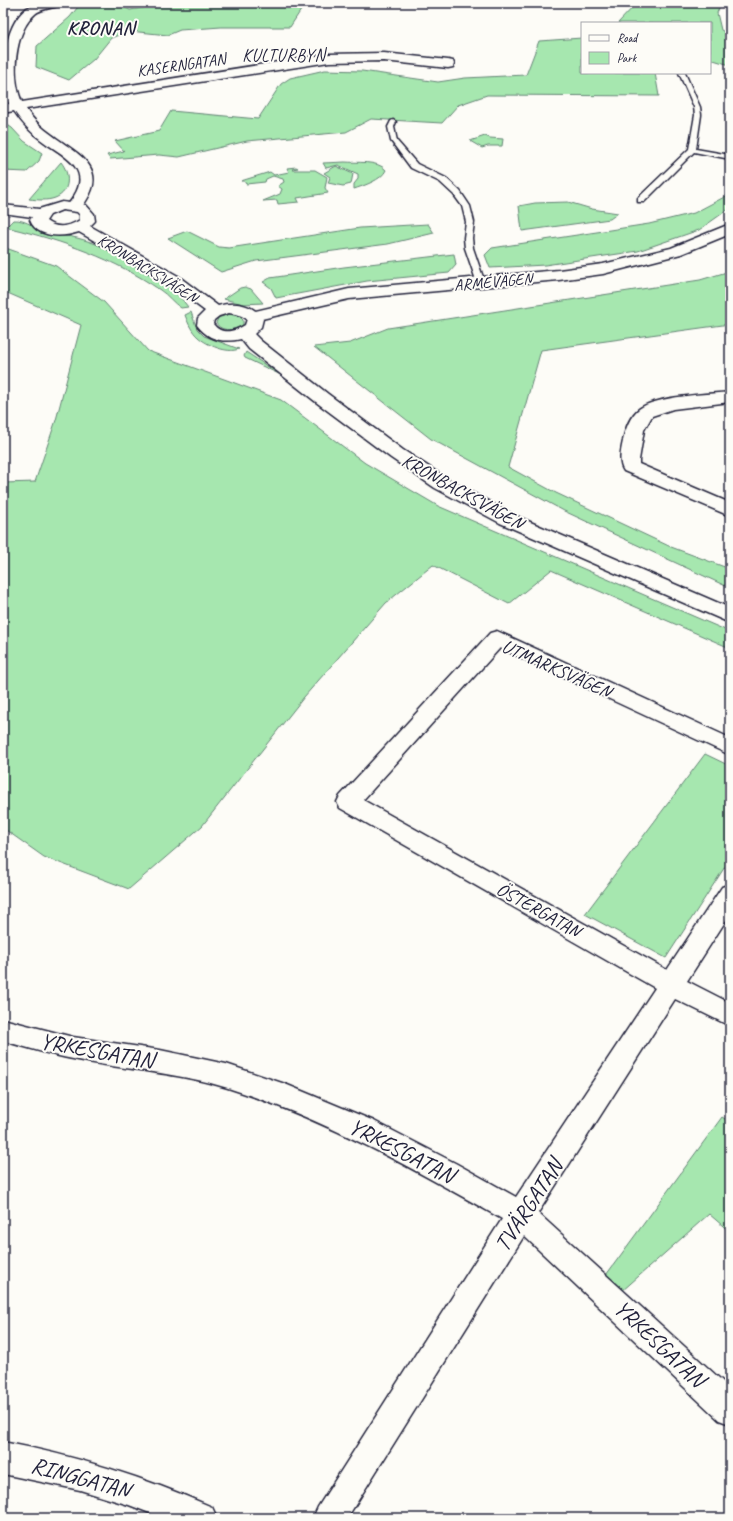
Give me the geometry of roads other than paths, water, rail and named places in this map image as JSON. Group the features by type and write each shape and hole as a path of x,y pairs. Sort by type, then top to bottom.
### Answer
{"street":[{"path":"9,48 5,22 22,16 32,8 54,3"},
{"path":"32,8 18,26 15,40 9,48 4,64 4,75 8,91 9,109 76,158 84,169 86,184 81,199 74,206"},
{"name":"KASERNGATAN","path":"9,109 89,95 329,58 384,57 448,64"},
{"path":"74,206 81,208 87,214 87,221 80,226 63,231 50,230 39,223 38,220 42,214 56,207 74,206"},
{"path":"3,209 42,214"},
{"name":"KRONBACKSVÄGEN","path":"80,226 165,275 215,311"},
{"name":"ARMÉVÄGEN","path":"253,316 349,294 481,283 603,269 676,252 730,229"},
{"path":"229,308 243,310 253,316 255,319 253,327 244,333 233,336 221,336 209,331 204,323 209,314 229,308"},
{"name":"KRONBACKSVÄGEN","path":"244,333 340,412 397,454 442,484 508,519 730,616"},
{"path":"730,397 665,406 646,411 636,424 630,459 630,466 646,475 730,510"},
{"name":"UTMARKSVÄGEN","path":"348,802 497,638 730,748"},
{"name":"ÖSTERGATAN","path":"348,802 672,985 730,1015"},
{"name":"TVÄRGATAN","path":"329,1518 521,1215 730,894"},
{"name":"YRKESGATAN","path":"3,1030 73,1048 197,1068 226,1076 278,1093 365,1130 447,1173 521,1215 730,1409"},
{"name":"RINGGATAN","path":"3,1458 82,1474 162,1500 202,1518"}],"lane":[{"path":"641,200 692,150 698,115 697,107 682,74"},
{"path":"393,122 391,127 394,141 414,166 443,180 457,192 466,206 470,222 468,238 469,248 481,283"},
{"path":"692,150 730,157"}],"district":[{"name":"KRONAN","path":"101,27"},
{"name":"KULTURBYN","path":"284,55"}]}
